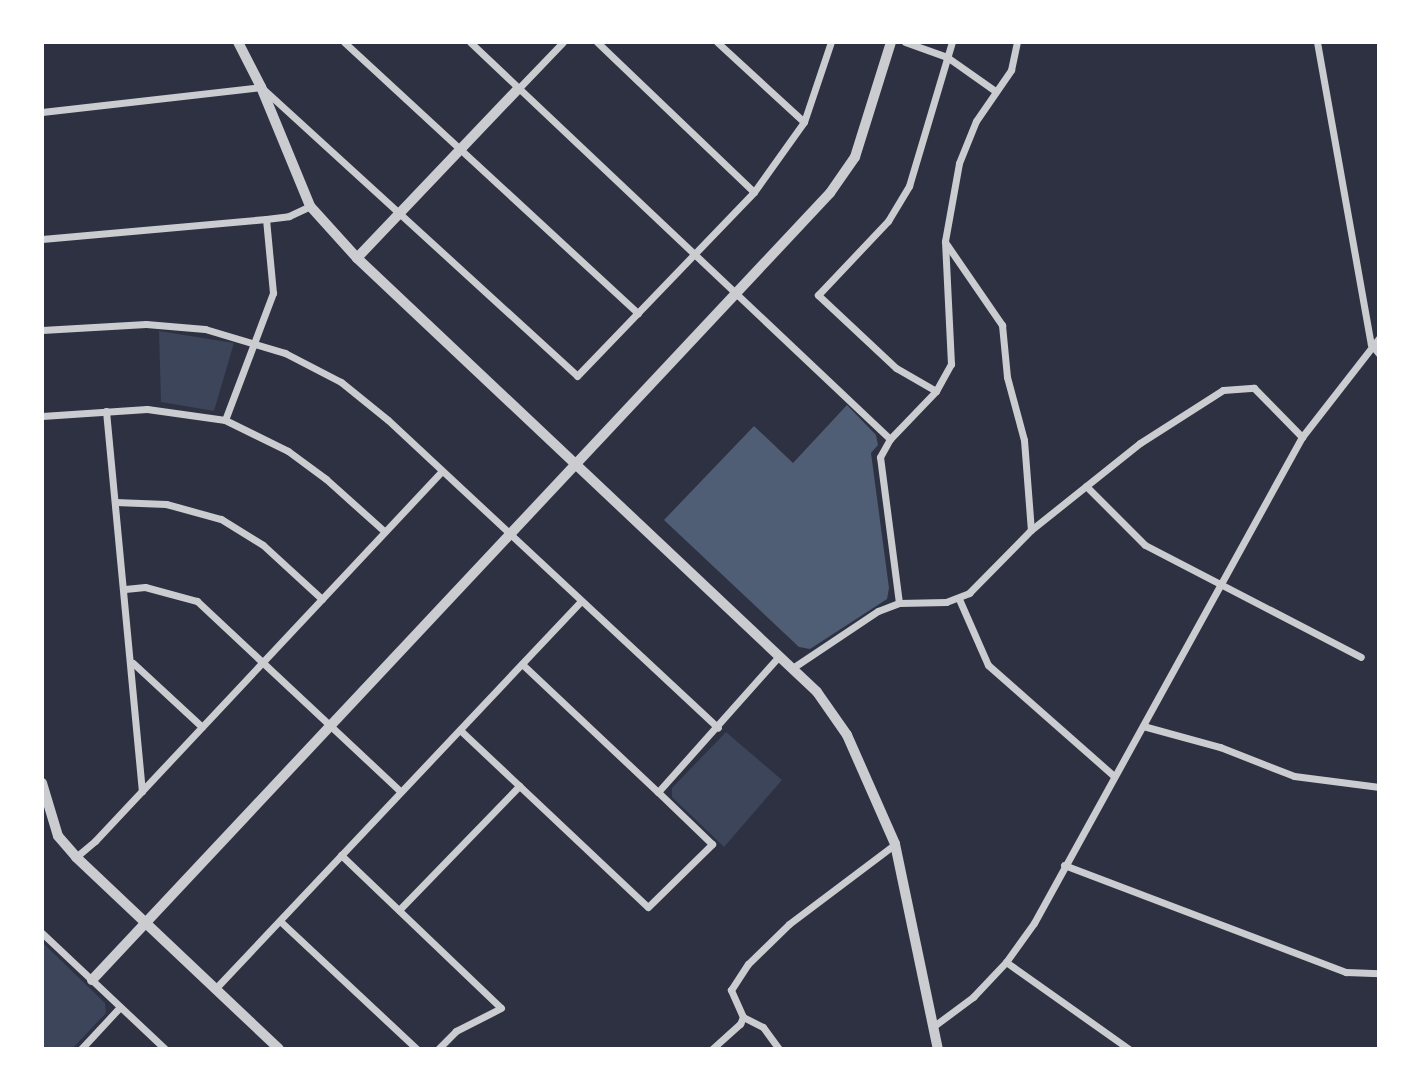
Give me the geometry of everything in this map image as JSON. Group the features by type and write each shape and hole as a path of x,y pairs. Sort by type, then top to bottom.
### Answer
{"street":[{"path":"237,42 261,86 310,206 357,258 794,667 847,735 895,844 937,1049"},
{"path":"344,42 638,313"},
{"path":"470,42 739,293 890,439"},
{"path":"357,258 563,42"},
{"path":"597,42 754,192"},
{"path":"717,42 804,122"},
{"path":"42,112 261,86 577,376 754,192 804,122 831,42"},
{"path":"92,980 830,193 855,157 891,42"},
{"path":"905,42 947,57 994,90"},
{"path":"936,391 896,368 818,295 888,221 909,186 952,42"},
{"path":"899,603 880,457 890,439 936,391 951,364 945,241 959,163 994,90 1011,70 1017,42"},
{"path":"1317,42 1371,344 1379,354"},
{"path":"42,239 266,219 289,216 310,206"},
{"path":"225,420 251,341 273,293 266,219"},
{"path":"945,241 1002,325 1007,377 1024,440 1031,530"},
{"path":"42,330 146,324 205,329 251,341 341,382 512,535 718,728"},
{"path":"934,1026 973,997 1006,962 1034,923 1302,438 1371,344 1379,338"},
{"path":"794,667 878,611 899,603 959,599 1031,530 1140,443 1223,390 1254,388 1302,438"},
{"path":"106,411 133,662 142,791"},
{"path":"42,416 106,411 184,412 225,420 288,451 326,479 384,532"},
{"path":"76,857 142,791 442,471"},
{"path":"1086,486 1145,545 1224,583 1304,630 1361,657"},
{"path":"115,502 166,504 221,519 263,545 322,599"},
{"path":"125,589 145,587 197,601 400,791"},
{"path":"959,599 974,642 988,665 1114,776"},
{"path":"215,989 581,601"},
{"path":"659,792 780,655"},
{"path":"133,662 202,727"},
{"path":"460,730 649,907 712,844 522,664"},
{"path":"1143,726 1220,747 1294,776 1379,787"},
{"path":"42,783 58,836 76,857 279,1049"},
{"path":"399,910 519,786"},
{"path":"779,1049 763,1027 743,1017 731,990 748,964 789,924 895,844"},
{"path":"341,855 501,1008 456,1031 438,1049"},
{"path":"1064,865 1346,972 1379,974"},
{"path":"279,921 417,1049"},
{"path":"42,933 165,1049"},
{"path":"1006,962 1129,1049"},
{"path":"81,1049 120,1007"},
{"path":"712,1049 743,1017"}],"shaded area":[{"path":"159,331 234,343 214,411 161,402"},
{"path":"847,405 876,435 878,445 871,453 889,588 887,599 810,649 799,647 664,520 754,426 793,463"},
{"path":"726,732 782,780 724,847 672,797 672,788"},
{"path":"42,942 105,1003 106,1013 72,1049 42,1049"}]}
